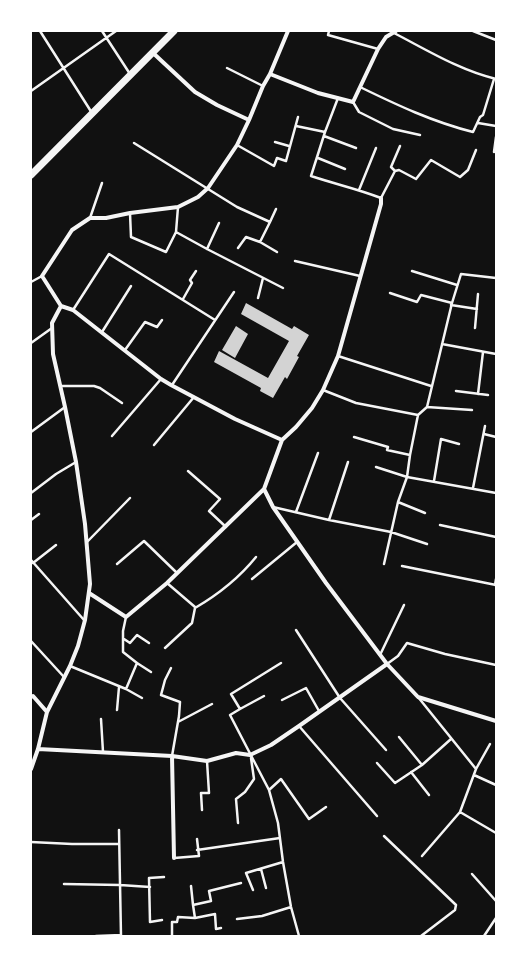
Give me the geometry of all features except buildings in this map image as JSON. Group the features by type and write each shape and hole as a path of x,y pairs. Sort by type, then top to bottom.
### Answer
{"street":[{"path":"31,175 174,31"},
{"path":"282,440 235,419 161,379 72,310 61,306 42,276 72,230 90,218 106,218 130,213 178,207 198,197 208,188 237,144 263,86 270,74 288,31"},
{"path":"270,74 318,93 353,102 378,49 386,37 395,32"},
{"path":"152,52 195,92 217,105 249,120"},
{"path":"89,593 126,617 167,583 264,489 282,440 304,417 323,390 338,356 381,204 381,198"},
{"path":"31,769 38,750 47,712 70,666 78,646 85,620 89,593 90,577 87,542 76,462 53,354 52,323 61,306"},
{"path":"264,489 273,507 297,542 386,664 418,697 496,721"},
{"path":"38,750 172,756 207,761 236,753 250,755 271,745 340,698 386,664"},
{"path":"32,695 47,712"},
{"path":"172,756 174,858"}],"lane":[{"path":"40,31 92,113"},
{"path":"102,31 130,74"},
{"path":"31,91 116,31"},
{"path":"329,31 328,35 378,49"},
{"path":"474,31 496,40"},
{"path":"360,87 396,105 451,127 473,132 480,117 483,115 495,79 482,76 440,58 395,32"},
{"path":"227,68 263,86"},
{"path":"338,98 311,176 381,198 395,171"},
{"path":"353,102 359,112 393,129 420,135"},
{"path":"237,144 274,166 277,158 286,160 298,117"},
{"path":"478,123 496,126"},
{"path":"296,126 326,132"},
{"path":"324,136 356,148"},
{"path":"494,152 496,137"},
{"path":"275,142 289,146"},
{"path":"134,143 237,207 270,222"},
{"path":"395,171 391,166 400,146"},
{"path":"359,190 376,148"},
{"path":"395,171 399,170 416,179 431,160 460,177 468,170 476,150"},
{"path":"318,158 345,168"},
{"path":"90,218 102,183"},
{"path":"130,213 130,237 166,252 176,232 178,207"},
{"path":"260,242 276,209"},
{"path":"207,250 219,223"},
{"path":"176,232 207,250 283,288"},
{"path":"238,248 246,237 260,242 277,252"},
{"path":"72,310 110,254 215,320"},
{"path":"294,261 361,276"},
{"path":"183,299 192,283 190,280 196,271"},
{"path":"412,271 457,285"},
{"path":"384,564 398,502 407,477 418,415 427,407 431,386 461,274 496,278"},
{"path":"31,282 42,276"},
{"path":"258,298 263,278"},
{"path":"102,332 131,286"},
{"path":"171,385 234,292"},
{"path":"390,293 417,302 421,295 452,304 477,309"},
{"path":"475,328 478,294"},
{"path":"124,350 145,322 157,327 162,320"},
{"path":"31,343 53,328"},
{"path":"442,344 496,354"},
{"path":"478,394 483,352"},
{"path":"338,356 431,386"},
{"path":"112,436 161,379"},
{"path":"61,386 94,386 100,388 122,403"},
{"path":"323,390 356,403 418,415"},
{"path":"456,391 488,395"},
{"path":"154,445 194,396"},
{"path":"31,432 65,407"},
{"path":"427,407 472,410"},
{"path":"473,488 485,426"},
{"path":"484,434 496,437"},
{"path":"354,437 388,446 387,450 410,455"},
{"path":"434,481 442,440 459,444"},
{"path":"296,512 318,453"},
{"path":"31,493 56,474 76,462"},
{"path":"329,520 348,462"},
{"path":"376,467 407,477 496,493"},
{"path":"188,471 220,499 209,511 226,527"},
{"path":"87,542 130,498"},
{"path":"398,502 425,513"},
{"path":"273,507 391,532 427,544"},
{"path":"31,520 39,514"},
{"path":"440,525 496,537"},
{"path":"117,564 144,540 176,573"},
{"path":"252,579 297,542"},
{"path":"56,545 32,561 85,620"},
{"path":"165,648 192,623 195,608 212,598 240,575 256,557"},
{"path":"402,566 495,585 496,579"},
{"path":"167,583 195,608"},
{"path":"380,655 404,605"},
{"path":"126,617 123,631 123,652 151,672"},
{"path":"296,630 340,698 386,750"},
{"path":"124,639 130,643 137,635 148,642"},
{"path":"31,641 64,677"},
{"path":"386,664 398,656 407,643 445,654 496,665"},
{"path":"126,689 137,662"},
{"path":"240,709 232,694 281,663"},
{"path":"70,666 126,689 142,698"},
{"path":"171,668 165,680 161,695 180,702 172,756"},
{"path":"118,710 119,687"},
{"path":"282,700 306,688 319,712"},
{"path":"264,696 230,715 269,790 278,823 291,907 299,936"},
{"path":"418,697 476,769"},
{"path":"177,722 212,704"},
{"path":"101,719 103,753"},
{"path":"299,726 377,816"},
{"path":"399,737 422,765"},
{"path":"378,763 395,783 422,765 451,739"},
{"path":"422,856 460,812 476,769 490,744"},
{"path":"238,823 236,799 245,792 254,779 250,755"},
{"path":"202,810 201,793 209,793 207,761"},
{"path":"411,772 429,795"},
{"path":"474,775 496,785"},
{"path":"269,790 281,779 309,819 326,807"},
{"path":"460,812 496,834"},
{"path":"96,936 121,935 119,830"},
{"path":"384,836 456,905 455,910 421,936"},
{"path":"198,850 280,838"},
{"path":"174,858 199,856 197,839"},
{"path":"31,842 119,844"},
{"path":"253,890 246,874 283,862"},
{"path":"261,869 266,888"},
{"path":"472,874 496,901"},
{"path":"162,920 150,922 149,878 164,877"},
{"path":"193,905 211,900 209,891 241,883"},
{"path":"64,884 150,887"},
{"path":"191,886 195,918"},
{"path":"237,920 262,916 291,907"},
{"path":"172,936 172,922 177,922 178,917 195,918 215,914 216,929 221,928"},
{"path":"484,936 496,918"}]}
